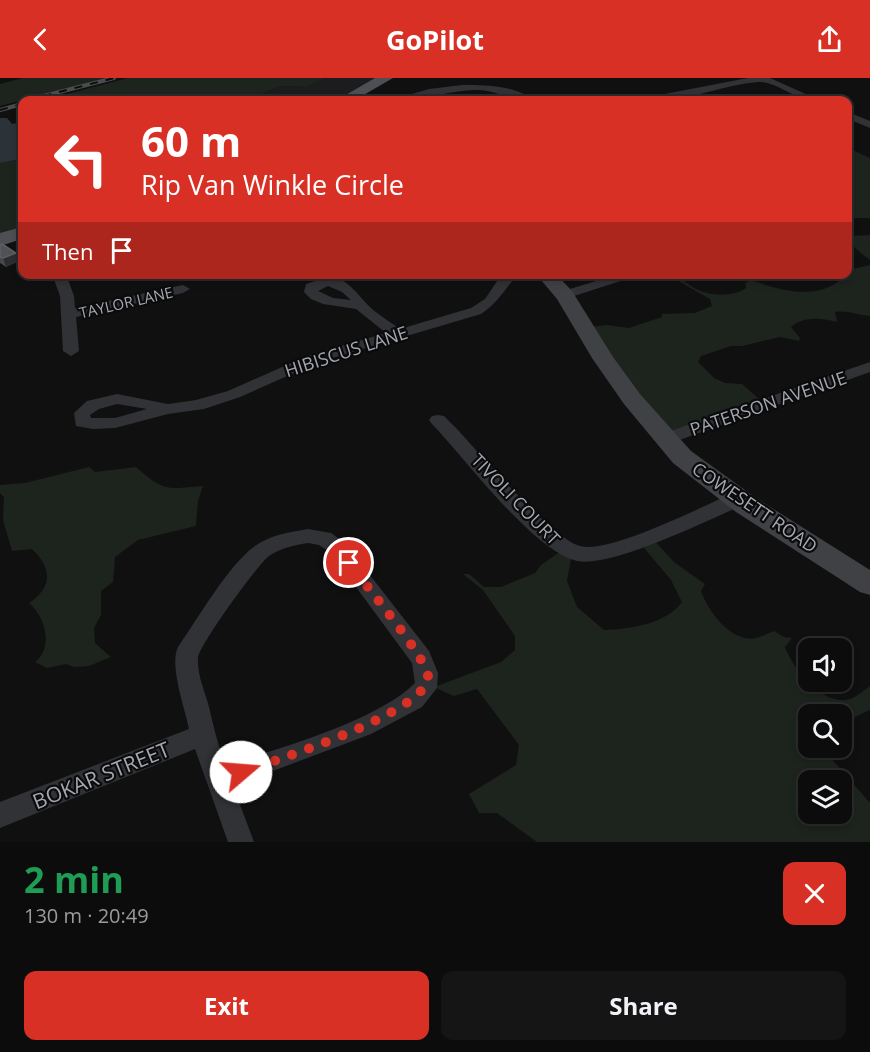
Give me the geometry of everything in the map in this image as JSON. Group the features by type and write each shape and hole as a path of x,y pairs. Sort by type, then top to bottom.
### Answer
{"main road":[{"path":"352,96 386,78"},
{"path":"0,240 18,235"},
{"name":"COWESETT ROAD","path":"550,279 565,296 584,324 603,358 665,439 682,457 738,499 870,584"}],"street":[{"path":"670,96 762,78 805,96"},
{"path":"411,96 438,89 466,86 500,90 517,96"},
{"path":"852,117 870,125"},
{"path":"61,279 70,314 71,351"},
{"name":"HIBISCUS LANE","path":"168,409 198,405 234,394 313,359 476,311 490,302 505,279"},
{"path":"565,296 619,279"},
{"name":"TAYLOR LANE","path":"70,314 183,289"},
{"path":"360,305 397,334"},
{"name":"PATERSON AVENUE","path":"665,439 870,367"},
{"name":"TIVOLI COURT","path":"438,420 536,525 562,547 580,555 607,551 656,534 738,499"},
{"path":"219,779 307,751 409,702 424,690 428,677 421,658 338,548 324,538 288,539 262,551 242,572 186,654 188,679 197,706 202,735 242,842"},
{"name":"BOKAR STREET","path":"0,815 202,735"}],"shaded area":[{"path":"23,78 108,78 39,96 18,96 18,101 0,106 0,84"},
{"path":"128,78 325,78 307,87 279,86 259,96 59,96"},
{"path":"325,78 386,78 352,96 259,96 279,86 307,87"},
{"path":"0,118 7,118 12,124 18,123 18,161 0,163"},
{"path":"852,150 870,158 870,218 852,218"},
{"path":"18,161 18,233 0,239 0,163"},
{"path":"870,235 870,260 854,247 852,236"},
{"path":"870,265 870,316 835,312 837,322 813,319 796,323 791,327 800,338 799,341 780,337 742,346 731,346 701,356 698,362 714,378 725,383 742,384 765,404 666,439 588,327 607,325 629,328 662,317 662,314 695,313 712,306 710,299 675,279 682,279 698,290 716,294 741,291 746,288 745,283 751,280 784,290 806,292 828,287 838,282 838,279 852,279 852,269"},
{"path":"89,467 95,472 136,467 153,481 167,487 203,486 198,501 196,526 138,540 115,557 113,582 101,591 101,615 94,628 95,643 111,657 89,666 74,667 66,664 47,668 35,662 41,656 46,641 43,624 29,603 37,597 46,584 46,570 39,556 32,549 12,551 3,520 4,497 0,493 0,485 25,483"},
{"path":"652,538 674,562 705,584 701,591 704,599 729,631 747,638 774,631 784,637 792,638 785,647 798,670 798,692 820,692 840,700 850,699 870,686 870,710 852,718 852,704 798,704 798,758 831,758 841,770 798,770 798,824 852,824 852,782 870,803 870,842 537,842 497,813 479,813 469,794 516,765 519,745 477,689 454,696 434,687 501,662 515,650 515,636 483,590 463,574 469,574 484,587 501,587 535,573 541,565 564,549 572,553 567,581 577,607 604,630 636,627 667,616 682,602 671,580 639,542"}],"building":[{"path":"0,245 16,253 0,257"}],"railway":[{"path":"44,96 114,78"},
{"path":"0,110 18,105"}],"route":[{"path":"241,772 307,751 373,721 409,702 424,690 428,677 421,658 349,563"}]}
